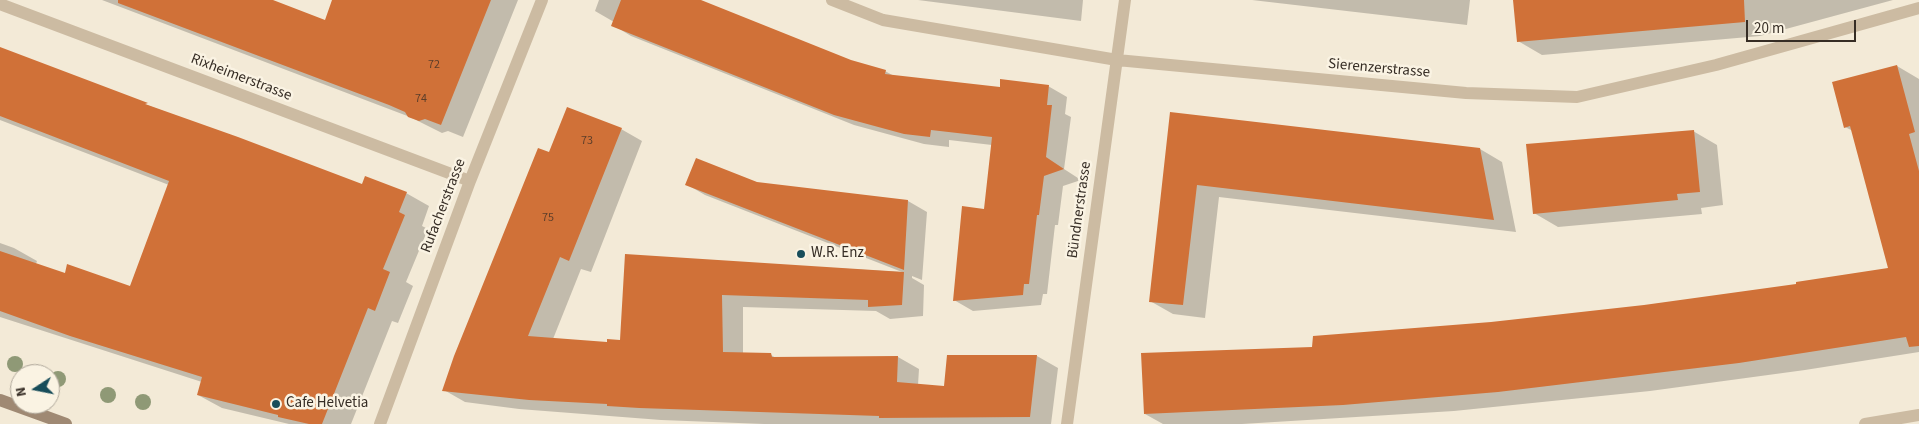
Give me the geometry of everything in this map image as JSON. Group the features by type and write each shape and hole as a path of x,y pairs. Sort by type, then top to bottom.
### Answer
{"street":[{"name":"Rufacherstrasse","path":"380,424 470,181 542,0"},
{"name":"Sierenzerstrasse","path":"832,0 883,20 1117,60 1466,93 1577,97 1716,65 1919,8"},
{"name":"Bündnerstrasse","path":"1068,424 1126,0"},
{"name":"Rixheimerstrasse","path":"0,4 470,181"},
{"path":"0,400 66,424"},
{"path":"1865,424 1919,415"}],"building":[{"path":"118,0 273,0 325,20 332,0 491,0 441,125 425,119 419,121 408,117 405,112 389,105 118,3"},
{"path":"621,0 701,0 851,60 886,70 885,74 1000,87 1000,79 1049,85 1047,105 1052,105 1046,157 1064,169 1044,176 1039,215 1037,215 1029,284 1024,284 1023,295 953,301 962,206 984,209 992,137 931,130 930,137 904,134 834,115 611,26"},
{"path":"1513,0 1744,0 1745,22 1517,42"},
{"path":"0,47 148,103 145,104 362,184 365,176 407,192 399,212 405,215 383,269 390,272 375,311 368,308 322,424 309,424 278,417 278,415 197,395 202,377 70,336 0,311 0,251 65,273 67,264 130,286 169,181 0,116"},
{"path":"1897,65 1915,132 1909,134 1919,171 1919,346 1909,347 1906,337 1739,363 1498,392 1343,405 1144,414 1141,353 1312,347 1313,336 1491,322 1644,305 1796,284 1796,282 1888,268 1850,126 1844,128 1832,82"},
{"path":"567,107 622,128 569,261 560,257 528,336 607,342 607,339 620,340 625,254 904,272 902,305 868,307 868,300 722,295 723,352 771,353 772,357 898,356 897,382 944,386 947,355 1037,355 1030,417 879,418 879,416 639,408 442,391 454,356 538,148 549,152"},
{"path":"1170,112 1480,148 1494,220 1197,185 1183,305 1149,302"},
{"path":"1694,130 1700,192 1677,194 1678,200 1533,214 1526,144"},
{"path":"696,158 757,182 908,200 904,270 685,185"}],"place":[{"name":"W.R. Enz","path":"801,254"},
{"name":"Cafe Helvetia","path":"276,404"}]}
